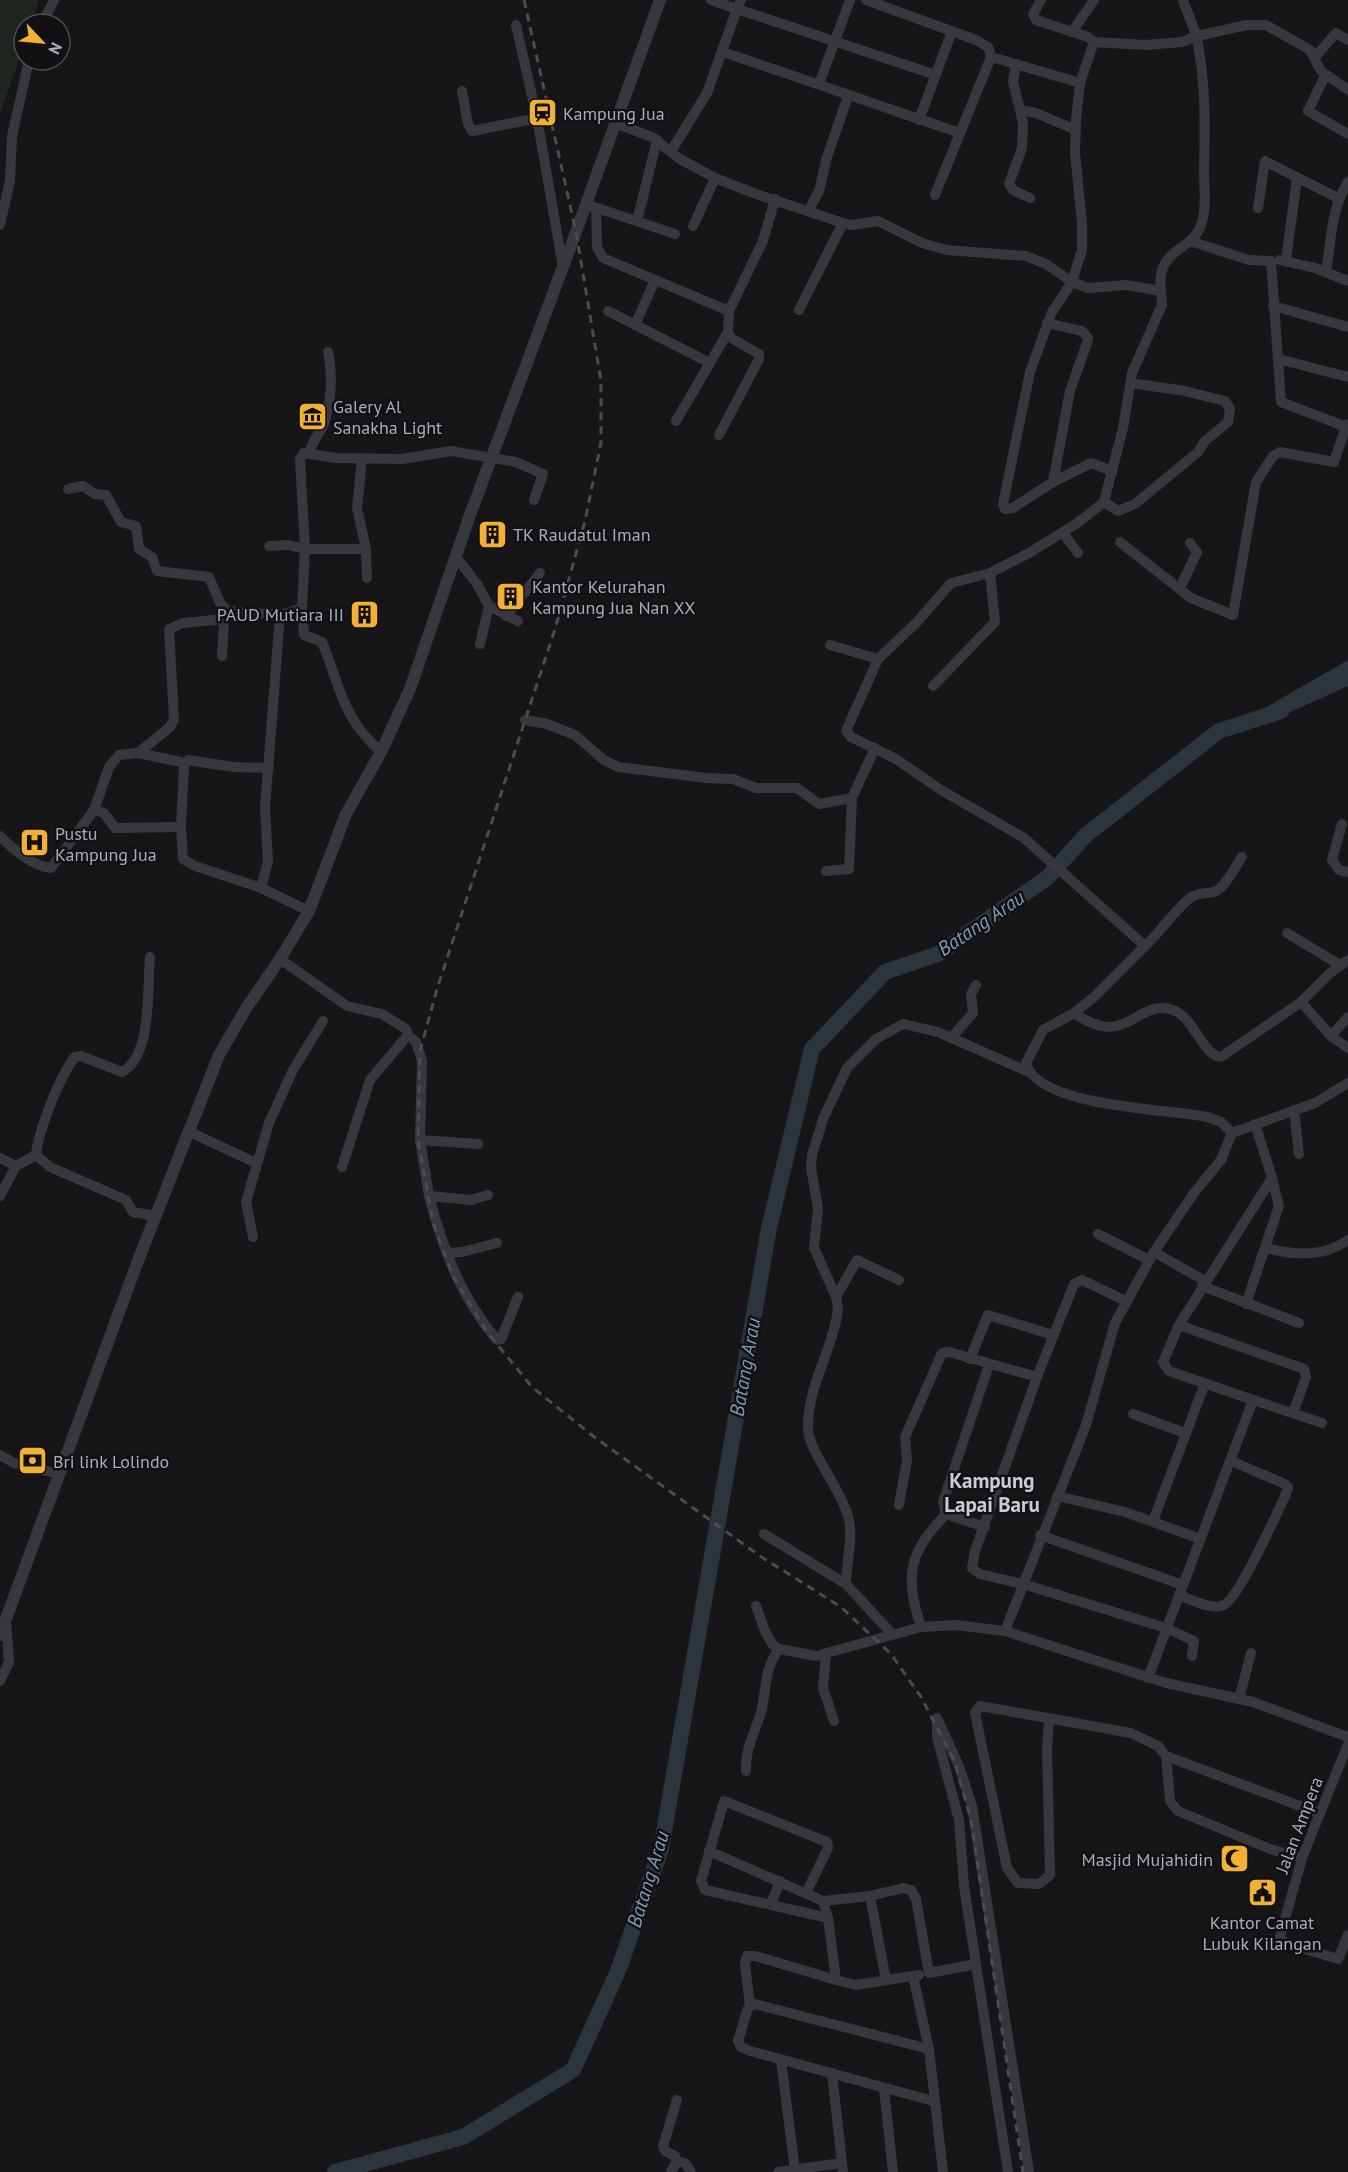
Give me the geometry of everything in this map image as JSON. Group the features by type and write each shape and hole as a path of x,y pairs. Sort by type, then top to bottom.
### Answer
{"street":[{"path":"0,1635 156,1216 219,1055 245,1010 309,911 346,814 381,752 410,689 563,267 591,205 615,123 660,0"},
{"path":"711,0 739,4 936,75"},
{"path":"819,84 850,0"},
{"path":"866,0 897,5 984,44 991,51 991,57 935,195"},
{"path":"1041,0 1033,14 1036,20 1088,37 1094,42 1146,45 1182,42 1197,36 1247,25 1266,25 1310,50 1325,76 1348,90"},
{"path":"1072,32 1094,0"},
{"path":"1145,946 1024,838 940,790 905,765 851,737 846,730 878,659 917,622 951,583 990,573 1063,533 1104,502 1123,428 1130,383 1162,305 1162,273 1167,260 1181,245 1190,241 1200,229 1205,208 1204,90 1197,36 1183,0"},
{"path":"671,151 707,93 739,4"},
{"path":"516,25 537,118 563,267"},
{"path":"919,120 952,31"},
{"path":"1315,57 1336,33 1348,39"},
{"path":"1094,42 1080,83 1076,130 1075,153 1083,238 1072,282 1055,304 1047,322 1027,384 1003,507 1013,508 1053,482 1091,463 1112,471"},
{"path":"723,52 960,133"},
{"path":"991,57 1080,83"},
{"path":"1016,64 1013,82 1023,124 1022,147 1011,172 1009,184 1013,190 1030,198"},
{"path":"0,225 10,182 12,136 26,72"},
{"path":"1325,76 1308,111 1348,134"},
{"path":"462,91 468,123 472,131 537,118"},
{"path":"809,210 819,191 827,157 848,96"},
{"path":"1020,110 1076,130"},
{"path":"615,123 657,140 715,178 843,223 852,225 878,221 913,240 947,250 1026,256 1046,264 1072,282 1095,289 1126,285 1161,291"},
{"path":"638,221 657,140"},
{"path":"1258,208 1262,166 1265,161 1338,198"},
{"path":"693,226 715,178"},
{"path":"1286,260 1297,178"},
{"path":"1326,272 1338,198 1348,182"},
{"path":"676,421 728,332 729,311 764,241 775,199"},
{"path":"591,205 675,234"},
{"path":"591,205 597,247 603,258 729,311"},
{"path":"799,310 843,223"},
{"path":"1190,241 1249,260 1286,260 1348,280"},
{"path":"1120,542 1203,604 1233,615 1259,477 1273,456 1280,452 1334,462 1347,425 1288,407 1281,402 1271,261"},
{"path":"635,325 655,280"},
{"path":"1273,306 1348,327"},
{"path":"608,311 710,363"},
{"path":"1047,322 1082,331 1088,338 1070,391 1053,482"},
{"path":"718,435 759,359 759,354 731,338 728,332"},
{"path":"310,454 313,441 324,423 334,379 328,352"},
{"path":"1278,359 1348,377"},
{"path":"1104,502 1118,511 1135,504 1198,452 1205,441 1228,422 1230,409 1225,401 1201,394 1130,383"},
{"path":"381,752 342,703 322,642 304,635 302,608 305,549 300,459 302,454 362,459 415,459 441,451 516,462 543,474 534,500"},
{"path":"362,459 357,508 366,549 367,578"},
{"path":"68,489 83,486 95,494 106,495 121,522 136,526 139,549 152,557 157,570 209,577 226,615 222,656"},
{"path":"1063,533 1078,554"},
{"path":"1180,588 1197,552 1190,543"},
{"path":"269,546 288,545 305,549 366,549"},
{"path":"456,557 477,584 489,606 518,621"},
{"path":"506,616 540,573"},
{"path":"933,686 995,622 990,573"},
{"path":"480,644 489,606"},
{"path":"138,753 170,727 174,720 169,629 183,623 226,615 280,615 302,608"},
{"path":"261,888 268,861 265,808 280,615"},
{"path":"830,645 878,659"},
{"path":"525,720 567,731 610,764 618,767 706,778 733,779 756,788 797,788 819,804 852,798"},
{"path":"826,872 849,869 852,798 875,748"},
{"path":"0,836 14,849 43,866 51,868 94,810 114,760 123,753 138,753 181,762 184,766"},
{"path":"269,768 233,767 188,760 184,766 181,827 183,859 188,864 261,888 309,911"},
{"path":"94,810 104,813 115,828 181,827"},
{"path":"1342,824 1332,860 1339,870 1348,872"},
{"path":"1031,1073 1026,1063 1043,1030 1074,1013 1120,973 1163,930 1188,899 1220,888 1242,857"},
{"path":"1074,1013 1089,1023 1112,1028 1148,1011 1162,1008 1173,1010 1184,1016 1211,1053 1221,1057 1300,1002 1344,963 1287,933"},
{"path":"36,1155 39,1137 52,1102 75,1057 81,1056 122,1072 129,1068 135,1060 148,1015 150,957"},
{"path":"280,959 347,1006 382,1014 400,1023 416,1042 422,1061 420,1140 429,1197 453,1273 484,1325 497,1340 501,1339 518,1297"},
{"path":"951,1038 973,1013 971,994 976,985"},
{"path":"1300,1002 1331,1036 1348,1048"},
{"path":"1331,1036 1348,1017"},
{"path":"253,1237 246,1202 256,1163 280,1097 323,1021"},
{"path":"846,1584 850,1525 848,1515 835,1482 812,1445 808,1430 812,1394 835,1323 836,1297 814,1248 818,1208 811,1162 818,1132 838,1083 858,1055 876,1039 903,1024 951,1038 1031,1073 1042,1083 1068,1094 1131,1107 1208,1117 1221,1122 1232,1133"},
{"path":"342,1167 370,1080 408,1035"},
{"path":"1005,1631 1040,1535 1086,1425 1115,1323 1151,1256 1194,1193 1221,1160 1232,1133 1326,1098 1348,1083"},
{"path":"1293,1110 1299,1154"},
{"path":"1246,1304 1279,1206 1255,1124"},
{"path":"190,1132 256,1163"},
{"path":"420,1140 478,1144"},
{"path":"0,1196 16,1166 36,1155"},
{"path":"36,1155 50,1167 126,1200 133,1212 156,1216"},
{"path":"0,1158 16,1166"},
{"path":"1272,1178 1179,1325 1164,1358 1164,1365 1169,1371 1322,1423"},
{"path":"429,1197 471,1200 488,1195"},
{"path":"1098,1234 1151,1256 1246,1304 1299,1323"},
{"path":"1265,1248 1285,1252 1322,1253 1348,1240"},
{"path":"447,1253 462,1252 497,1243"},
{"path":"836,1297 857,1260 899,1280"},
{"path":"1126,1301 1082,1280 1077,1282 1037,1377 975,1551 972,1568 980,1574 1023,1584 1166,1628 1194,1641 1195,1648 1192,1656"},
{"path":"969,1359 987,1314 1053,1335"},
{"path":"1179,1325 1304,1369 1306,1377 1293,1413"},
{"path":"899,1505 907,1460 904,1437 938,1362 946,1352 1037,1377"},
{"path":"946,1514 943,1502 989,1365"},
{"path":"1153,1521 1205,1383"},
{"path":"1148,1678 1253,1400"},
{"path":"1133,1414 1185,1432"},
{"path":"0,1455 14,1463 59,1474"},
{"path":"1040,1535 1181,1590 1199,1603 1220,1606 1228,1602 1247,1572 1288,1488 1285,1484 1231,1461"},
{"path":"1057,1496 1153,1521 1201,1539"},
{"path":"946,1514 985,1527"},
{"path":"921,1627 914,1600 913,1561 923,1538 946,1514"},
{"path":"764,1534 846,1584 892,1634"},
{"path":"756,1606 765,1632 779,1649 816,1656 826,1655 921,1627 955,1625 1005,1631 1148,1678 1253,1702 1348,1737"},
{"path":"0,1681 9,1662 6,1619"},
{"path":"746,1771 748,1745 762,1709 767,1669 779,1649"},
{"path":"1239,1699 1251,1653"},
{"path":"826,1655 823,1688 834,1721"},
{"path":"1049,1719 1047,1748 1050,1875 1044,1882 1029,1885 1013,1880 1007,1868 975,1713 984,1706 1131,1733 1158,1746 1166,1756 1319,1813"},
{"path":"1008,2172 964,1886 959,1820 937,1737 937,1718 959,1766 972,1806 1029,2172"},
{"name":"Jalan Ampera","path":"1348,1744 1302,1858 1280,1937 1285,1943 1343,1961 1348,1935"},
{"path":"1166,1756 1170,1802 1178,1811 1270,1849 1302,1858"},
{"path":"806,1893 828,1848 827,1842 728,1800 722,1803 701,1881 705,1890 828,1918"},
{"path":"709,1851 824,1901 870,1896 903,1888 914,1893 928,1973"},
{"path":"771,1904 780,1881"},
{"path":"870,1896 886,1980"},
{"path":"824,1901 836,1980"},
{"path":"933,2101 781,2060 740,2046 738,2041 750,2006 745,1964 747,1956 755,1956 855,1985 975,1964"},
{"path":"912,1976 929,2049 933,2101 943,2172"},
{"path":"750,2006 764,2006 929,2049"},
{"path":"781,2060 795,2170"},
{"path":"778,2172 842,2167 832,2073"},
{"path":"884,2089 893,2172"},
{"path":"677,2100 663,2146 665,2151 675,2156 677,2161"},
{"path":"671,2172 677,2161"},
{"path":"677,2161 685,2163 691,2172"}],"shaded area":[{"path":"0,0 39,0 35,12 12,12 12,72 15,72 0,114"},
{"path":"1348,660 1348,686 1264,724 1258,712"}],"waterway":[{"name":"Batang Arau","path":"335,2172 463,2137 573,2070 618,1971 661,1849 769,1228 812,1049 885,972 938,954 1047,878 1086,835 1219,731 1281,711"}],"railway":[{"path":"524,0 576,232 601,381 601,443 585,521 556,626 437,989 420,1051 418,1140 433,1223 453,1276 487,1332 532,1387 593,1436 760,1556 841,1607 891,1654 921,1697 954,1760 971,1820 1023,2172"}],"place":[{"name":"Kampung Jua","path":"542,113"},
{"name":"Galery Al Sanakha Light","path":"312,416"},
{"name":"TK Raudatul Iman","path":"492,534"},
{"name":"Kantor Kelurahan Kampung Jua Nan XX","path":"511,596"},
{"name":"PAUD Mutiara III","path":"365,614"},
{"name":"Pustu Kampung Jua","path":"34,843"},
{"name":"Bri link Lolindo","path":"32,1461"},
{"name":"Masjid Mujahidin","path":"1234,1859"},
{"name":"Kantor Camat Lubuk Kilangan","path":"1262,1893"}],"district":[{"name":"Kampung Lapai Baru","path":"992,1492"}]}
